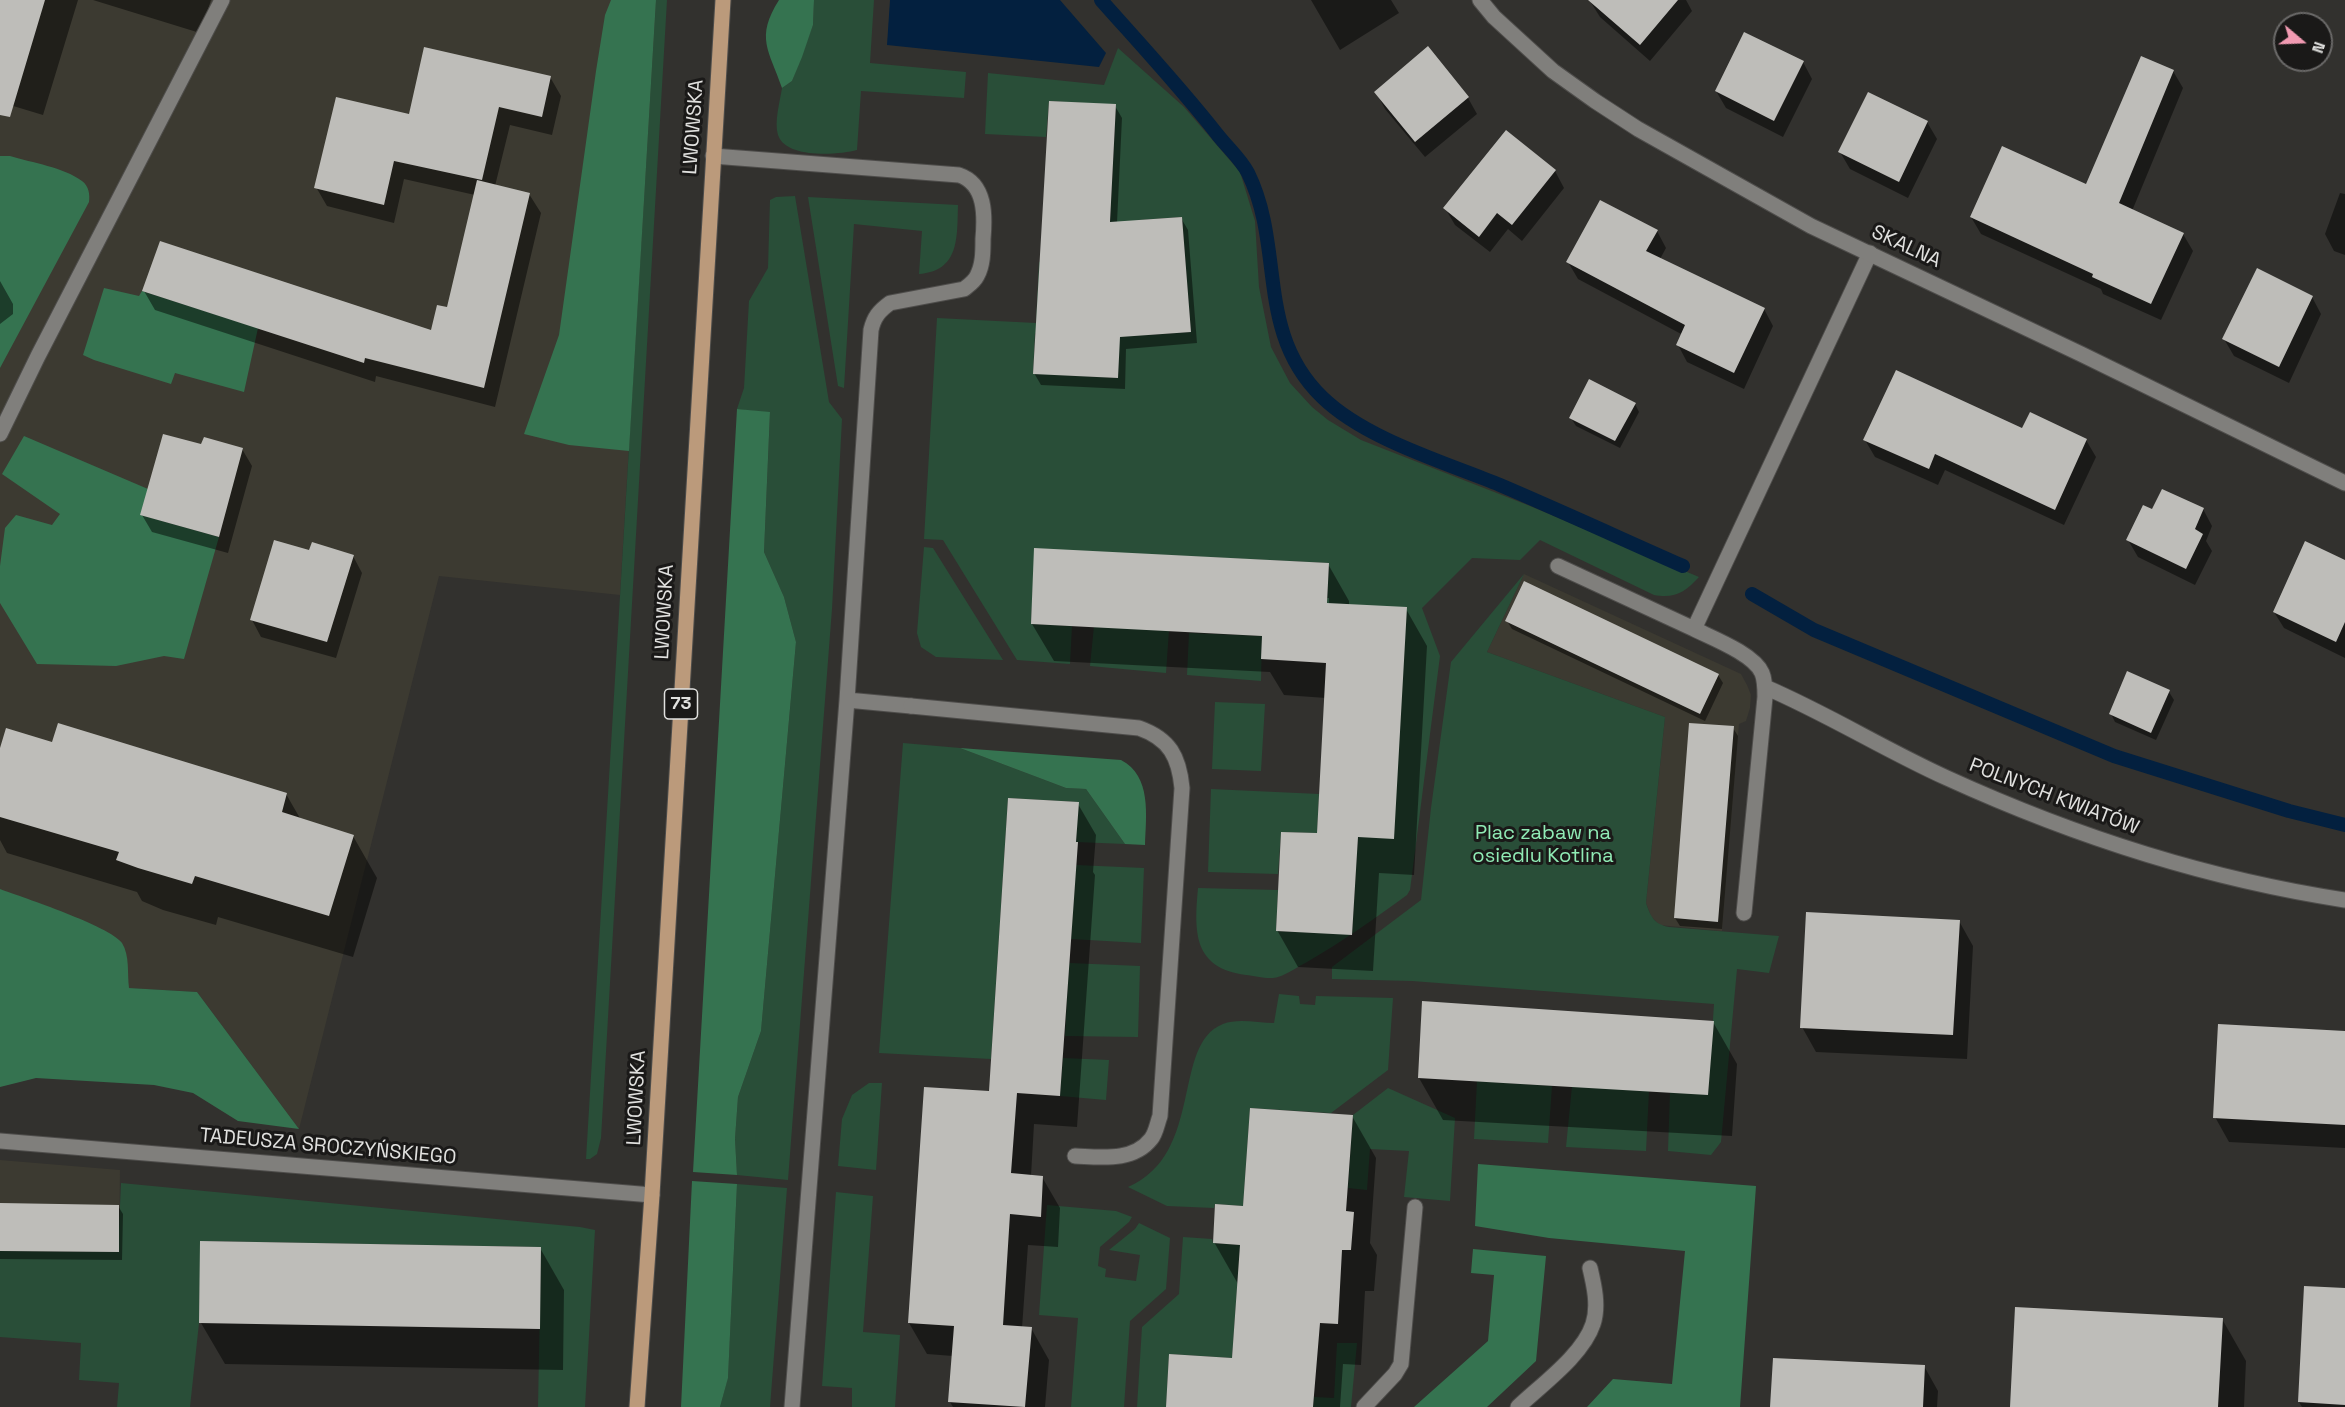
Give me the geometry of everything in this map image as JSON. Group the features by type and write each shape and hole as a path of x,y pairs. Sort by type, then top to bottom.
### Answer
{"main road":[{"name":"LWOWSKA","path":"637,1407 652,1195 723,0"}],"street":[{"path":"0,434 222,0"},
{"name":"SKALNA","path":"1480,0 1494,17 1537,57 1595,101 1638,129 1801,220 2345,483"},
{"path":"713,156 959,175 972,184 984,206 982,261 976,278 964,289 890,303 880,310 874,319 870,342 847,700 792,1407"},
{"path":"1694,629 1870,253"},
{"path":"1558,566 1694,629 1750,658 1762,671 1765,687 1744,913"},
{"name":"POLNYCH KWIATÓW","path":"1765,687 1824,714 1944,777 2081,834 2211,872 2345,900"},
{"path":"847,700 1139,728 1153,733 1164,741 1177,762 1182,788 1160,1116 1153,1137 1138,1150 1114,1158 1075,1156"},
{"name":"TADEUSZA SROCZYŃSKIEGO","path":"0,1141 652,1195"},
{"path":"1364,1407 1395,1374 1401,1364 1415,1207"},
{"path":"1518,1407 1586,1340 1594,1322 1596,1308 1595,1288 1590,1268"}],"shaded area":[{"path":"0,0 656,0 620,595 439,576 299,1129 197,992 128,988 0,1001"},
{"path":"1524,574 1741,674 1751,695 1746,721 1739,724 1722,931 1659,925 1651,916 1646,903 1665,717 1487,652"},
{"path":"0,1160 120,1170 119,1252 0,1251"}],"green space":[{"path":"611,0 656,0 629,451 569,445 524,434 559,335 596,71 605,15"},
{"path":"656,0 667,0 601,1138 597,1154 586,1159"},
{"path":"779,0 814,0 813,25 802,57 792,81 782,88 769,53 766,35 772,13"},
{"path":"814,0 874,0 870,63 966,72 964,98 861,91 857,150 826,154 802,152 783,143 778,135 777,124 782,88 792,81 813,25"},
{"path":"1118,48 1184,107 1240,172 1255,221 1259,287 1271,347 1290,383 1312,407 1328,420 1361,440 1530,506 1699,577 1689,587 1674,595 1654,595 1540,540 1520,560 1472,558 1422,608 1440,656 1410,890 1407,895 1352,934 1358,837 1327,603 1329,563 1035,549 1031,624 1072,626 1070,664 1017,660 943,540 924,539 937,318 1036,323 1039,262 1108,265 1116,105 1049,101 1046,137 985,134 988,73 1104,85","holes":["1182,217 1191,332 1147,335 1139,220","1035,333 1119,337 1118,378 1033,373"]},
{"path":"0,156 10,156 48,166 74,176 88,188 89,202 0,368"},
{"path":"795,196 829,402 842,419 832,609 788,1180 737,1175 735,1139 738,1097 761,1031 796,642 784,597 764,552 770,413 737,409 744,388 749,301 768,268 770,200 776,197"},
{"path":"808,197 958,205 956,240 949,259 932,271 919,274 922,231 854,224 844,388 838,386"},
{"path":"104,288 139,296 142,291 258,328 244,392 175,373 171,384 83,355"},
{"path":"737,409 770,412 764,552 784,597 796,642 761,1031 738,1097 735,1139 737,1175 693,1172"},
{"path":"24,436 148,489 141,515 219,537 184,659 164,656 116,666 37,664 0,603 0,566 5,528 16,515 52,525 60,514 2,474"},
{"path":"924,547 933,548 1003,660 936,657 921,647 917,633"},
{"name":"Plac zabaw na osiedlu Kotlina","path":"1524,574 1487,652 1665,717 1646,903 1654,919 1669,927 1779,936 1769,973 1737,969 1721,1142 1711,1155 1668,1151 1670,1092 1708,1094 1714,1004 1412,981 1332,979 1332,967 1421,900 1451,662"},
{"path":"1094,626 1169,630 1166,673 1090,666"},
{"path":"1189,633 1262,636 1261,681 1187,675"},
{"path":"1215,702 1265,704 1261,771 1212,769"},
{"path":"903,743 960,748 1066,788 1086,789 1125,844 1076,842 1078,802 1008,798 991,1059 879,1053"},
{"path":"960,748 1121,760 1131,767 1142,786 1146,810 1145,845 1125,844 1086,789 1066,788"},
{"path":"1211,789 1319,794 1317,833 1281,832 1278,874 1208,872"},
{"path":"1076,865 1144,868 1141,943 1071,939"},
{"path":"1198,888 1278,890 1276,931 1352,934 1278,977 1262,978 1229,971 1216,965 1206,956 1201,945 1196,919"},
{"path":"0,889 84,921 114,936 122,943 126,953 129,988 197,992 299,1129 238,1121 193,1093 154,1085 36,1078 0,1087"},
{"path":"1069,963 1140,966 1138,1037 1065,1036"},
{"path":"1279,994 1299,996 1300,1004 1315,1005 1316,996 1393,998 1388,1070 1331,1113 1250,1108 1243,1206 1215,1204 1214,1208 1167,1206 1128,1187 1152,1171 1168,1150 1178,1126 1197,1053 1207,1035 1229,1022 1274,1023"},
{"path":"1063,1058 1109,1060 1106,1100 1060,1096"},
{"path":"1477,1081 1552,1086 1548,1143 1474,1139"},
{"path":"869,1083 882,1083 876,1170 838,1166 842,1119 852,1095"},
{"path":"1572,1086 1649,1091 1646,1151 1566,1147"},
{"path":"1388,1088 1455,1118 1450,1201 1404,1197 1409,1151 1370,1149 1367,1190 1348,1188 1353,1115"},
{"path":"1478,1164 1756,1186 1740,1407 1587,1407 1613,1379 1672,1384 1685,1251 1549,1238 1475,1226"},
{"path":"692,1181 737,1184 728,1378 720,1407 681,1407"},
{"path":"121,1183 595,1230 585,1407 538,1407 541,1247 201,1241 199,1323 190,1407 117,1407 119,1383 79,1380 81,1343 0,1337 0,1251 118,1252"},
{"path":"737,1184 787,1188 770,1407 720,1407 728,1377"},
{"path":"836,1192 873,1196 863,1332 900,1335 895,1407 852,1407 852,1388 822,1386"},
{"path":"1047,1205 1116,1211 1132,1217 1100,1247 1098,1266 1106,1269 1105,1277 1136,1281 1140,1255 1109,1250 1139,1223 1170,1238 1166,1289 1130,1321 1124,1407 1071,1407 1078,1318 1039,1315"},
{"path":"1183,1237 1212,1239 1213,1243 1240,1245 1232,1358 1169,1354 1166,1407 1137,1407 1142,1327 1179,1294"},
{"path":"1473,1249 1546,1256 1536,1361 1487,1407 1414,1407 1488,1341 1494,1275 1471,1273"},
{"path":"1337,1343 1357,1343 1351,1407 1313,1407 1314,1397 1334,1398"}],"water":[{"path":"890,0 1060,0 1106,53 1099,67 887,45"}],"building":[{"path":"0,0 45,0 10,117 0,115"},
{"path":"1588,0 1678,0 1640,45"},
{"path":"1744,32 1804,61 1774,121 1715,91"},
{"path":"1428,46 1469,97 1415,142 1374,92"},
{"path":"424,47 551,76 542,117 499,107 482,180 394,161 384,205 314,188 336,97 409,114"},
{"path":"2141,56 2174,70 2119,203 2184,233 2151,304 2092,277 2093,274 1970,217 2002,146 2086,184"},
{"path":"1868,92 1928,121 1899,182 1838,152"},
{"path":"1049,101 1116,104 1110,222 1182,217 1191,332 1120,337 1118,378 1033,374"},
{"path":"1506,130 1556,170 1512,225 1497,213 1479,237 1443,208"},
{"path":"477,180 530,193 484,388 365,358 364,363 142,291 160,241 431,330 437,305 447,307"},
{"path":"1600,200 1658,230 1646,251 1765,308 1734,373 1676,345 1685,325 1566,262"},
{"path":"2257,268 2313,296 2279,367 2222,339"},
{"path":"1896,370 2022,428 2030,412 2087,439 2055,510 1935,454 1929,469 1863,440"},
{"path":"1589,379 1636,403 1615,441 1569,418"},
{"path":"163,434 201,444 204,437 243,448 219,537 140,515"},
{"path":"2162,489 2204,508 2195,529 2203,534 2186,569 2126,540 2143,505 2152,509"},
{"path":"274,540 309,550 312,542 354,555 327,642 250,620"},
{"path":"2305,541 2345,560 2345,622 2336,642 2273,612"},
{"path":"1034,548 1329,563 1327,603 1407,607 1394,839 1358,837 1352,935 1276,931 1281,832 1317,833 1326,663 1261,659 1262,636 1031,624"},
{"path":"1524,581 1719,674 1700,714 1505,621"},
{"path":"2127,671 2170,690 2151,733 2109,714"},
{"path":"58,723 287,793 282,812 354,835 329,916 195,876 192,884 138,868 116,860 119,852 0,817 0,748 6,728 52,742"},
{"path":"1689,723 1734,726 1718,922 1674,918"},
{"path":"1008,798 1079,802 1060,1096 1017,1093 1011,1173 1043,1176 1041,1217 1010,1214 1003,1325 1032,1327 1025,1407 948,1402 954,1326 908,1323 924,1087 989,1091"},
{"path":"1806,912 1960,920 1953,1035 1800,1028"},
{"path":"1422,1001 1714,1021 1708,1095 1418,1078"},
{"path":"2218,1024 2345,1031 2345,1125 2213,1118"},
{"path":"1250,1108 1353,1115 1346,1211 1354,1212 1351,1250 1342,1250 1338,1324 1320,1323 1313,1407 1166,1407 1169,1354 1232,1358 1240,1245 1213,1243 1215,1204 1243,1206"},
{"path":"0,1203 119,1205 119,1252 0,1251"},
{"path":"200,1241 541,1247 540,1329 199,1323"},
{"path":"2304,1286 2345,1288 2345,1405 2298,1402"},
{"path":"2015,1307 2223,1318 2218,1407 2010,1407"},
{"path":"1773,1358 1925,1365 1923,1407 1770,1407"}],"waterway":[{"path":"1101,0 1189,99 1248,173 1259,201 1266,230 1279,317 1287,345 1301,372 1322,397 1340,412 1382,437 1500,485 1683,566"},
{"path":"1752,594 1814,630 2114,756 2289,811 2345,825"}]}
